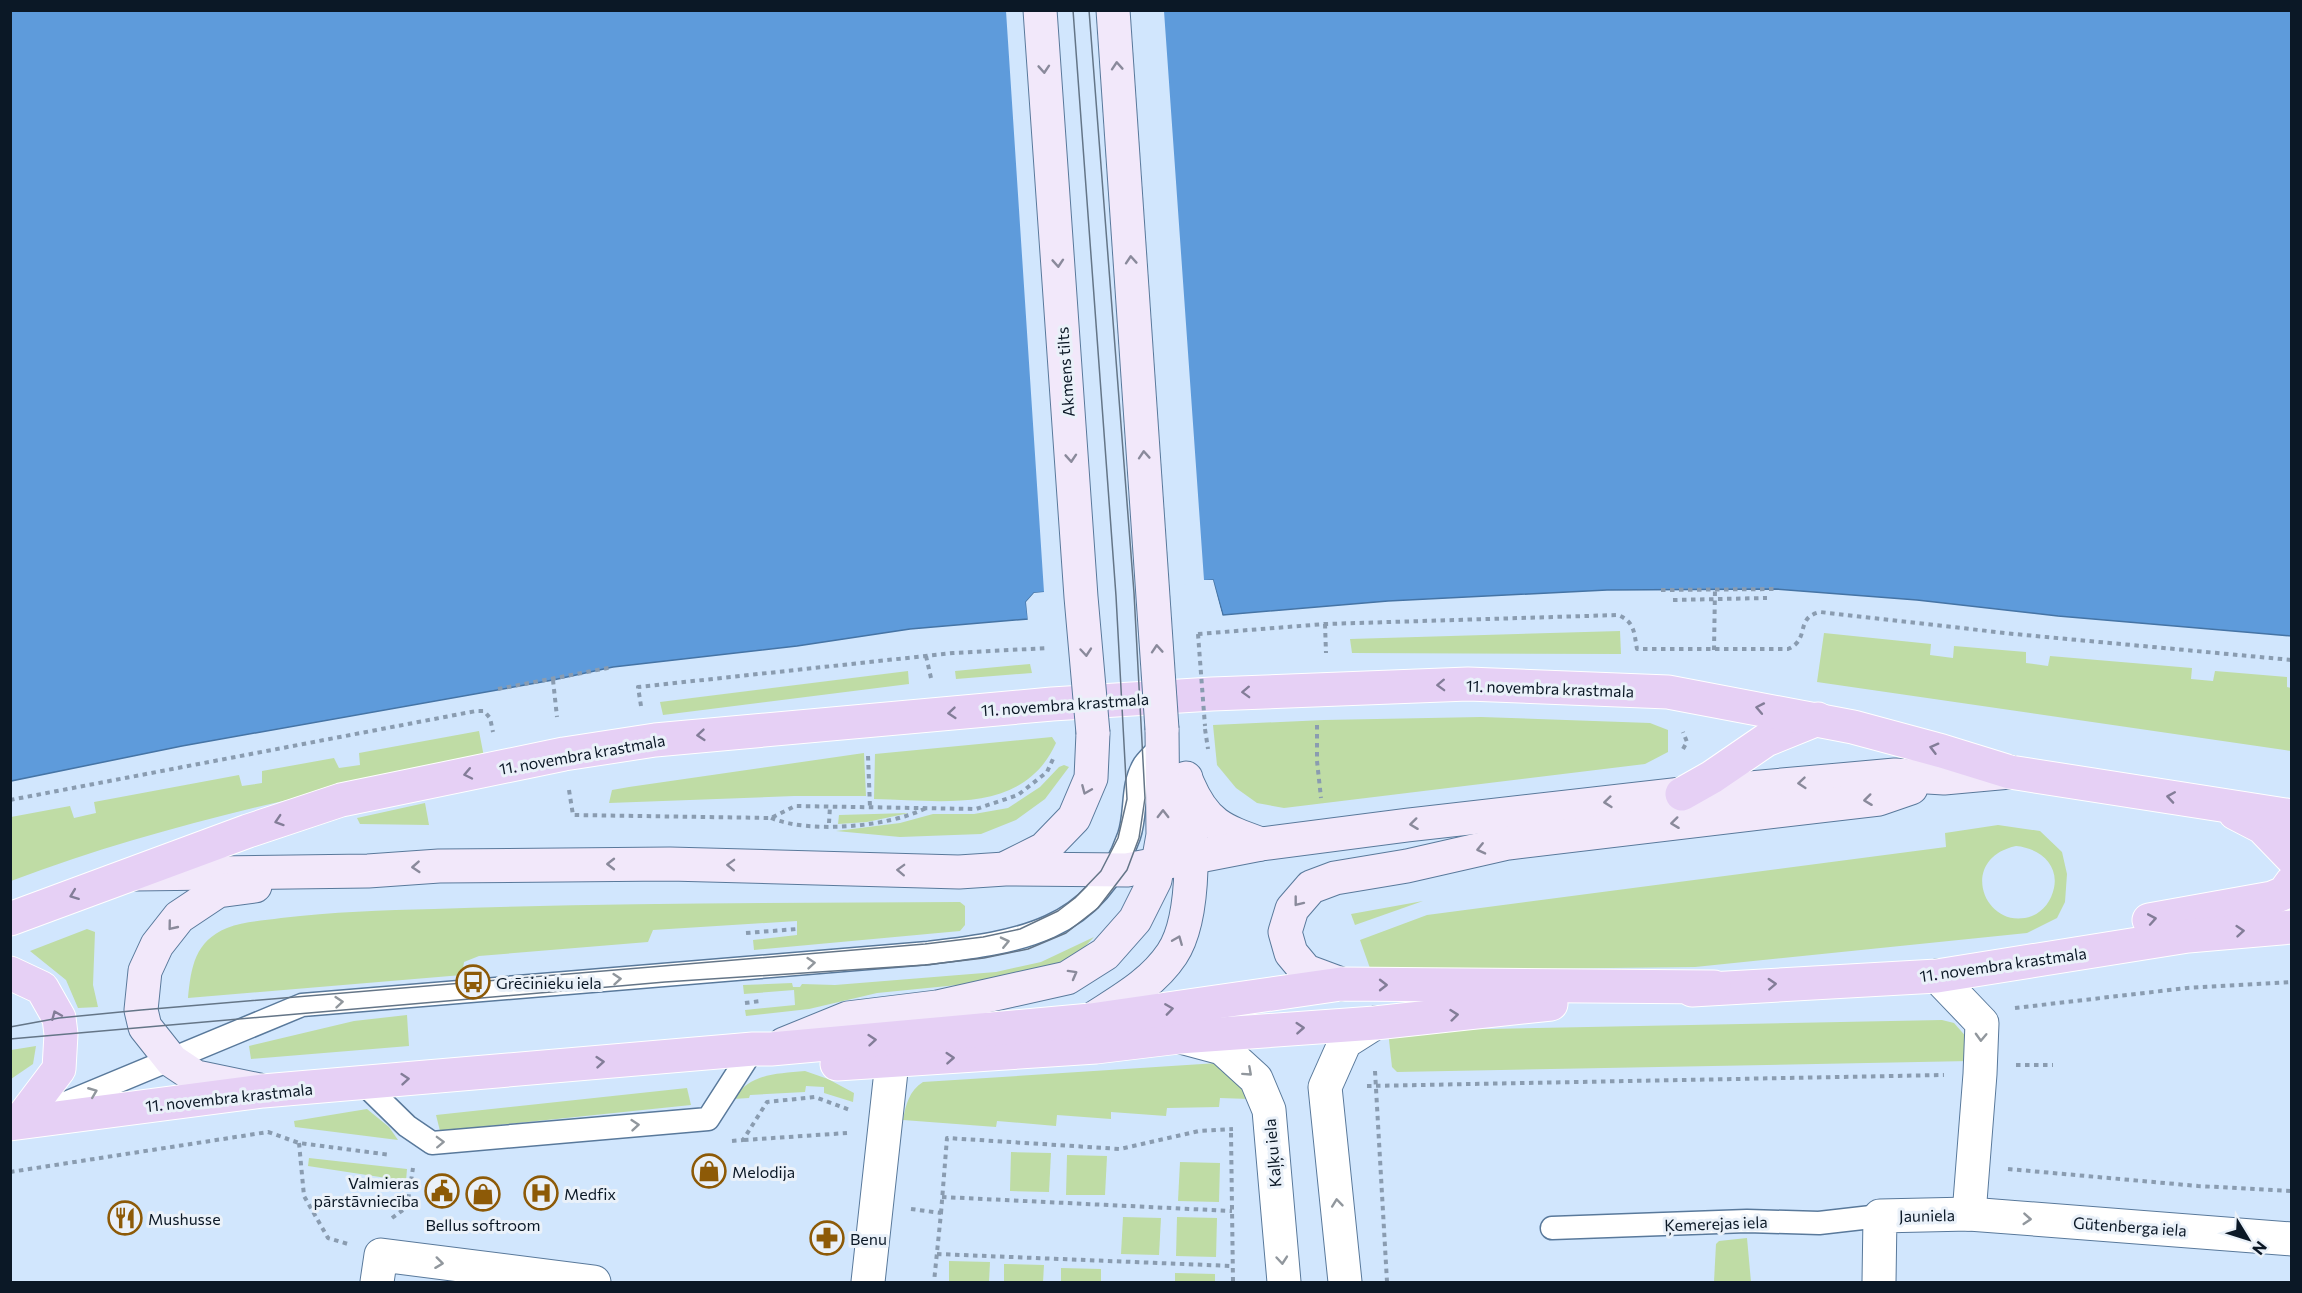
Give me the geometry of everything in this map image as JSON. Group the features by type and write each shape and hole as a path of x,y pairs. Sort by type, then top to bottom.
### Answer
{"main road":[{"name":"Akmens tilts","path":"1040,10 1081,597 1093,733"},
{"path":"1113,10 1163,737"},
{"name":"11. novembra krastmala","path":"10,919 248,831 341,801 564,754 666,739 1052,704 1212,694 1468,684 1668,693 1818,719 1942,751 2010,772 2292,816"},
{"path":"1682,794 1712,777 1766,740 1818,719"},
{"name":"11. novembra krastmala","path":"1005,869 1044,849 1074,818 1091,778 1093,733"},
{"name":"11. novembra krastmala","path":"1163,737 1206,816 1226,832 1261,844"},
{"name":"11. novembra krastmala","path":"762,1049 848,1018 946,1005 1067,978 1105,954 1135,920 1155,880 1163,835 1163,737"},
{"name":"11. novembra krastmala","path":"129,874 368,871 439,866 670,864 959,872 1005,869 1127,870 1261,844 1682,794 1895,775 1944,778 2010,772"},
{"path":"1091,1020 1143,986 1172,954 1184,925 1192,879 1186,778"},
{"path":"1341,984 1306,970 1291,953 1285,932 1292,909 1311,886 1508,843 1879,799 1944,778"},
{"path":"2217,804 2262,827 2292,858"},
{"path":"263,1091 196,1077 172,1061 145,1027 141,1010 145,971 157,945 180,917 218,891 368,871"},
{"path":"2038,959 2077,939 2135,922 2272,898 2284,892 2292,882"},
{"name":"11. novembra krastmala","path":"762,1049 832,1064 892,1062 1096,1047 1179,1037 1375,1023 1714,987 1937,976 2188,936 2292,927"},
{"path":"10,973 42,988 59,1018 61,1034 59,1069 15,1123"},
{"name":"11. novembra krastmala","path":"15,1123 263,1091 1091,1020 1341,984 1714,987"}],"street":[{"path":"1937,976 1982,1023 1969,1214"},
{"path":"1345,1282 1326,1087 1345,1042 1375,1023"},
{"name":"Kaļķu iela","path":"1179,1037 1222,1048 1256,1079 1269,1110 1284,1282"},
{"path":"868,1282 892,1062"},
{"name":"Jauniela","path":"1879,1282 1880,1216 1969,1214"},
{"name":"Gūtenberga iela","path":"1969,1214 2292,1239"},
{"path":"379,1269 594,1282"}],"lane":[{"path":"15,1123 172,1061 302,1005 928,953 1024,938 1061,922 1090,899 1114,870 1129,835 1136,801 1136,784 1145,764 1163,737"},
{"path":"363,1083 407,1126 432,1143 708,1119 762,1049"},
{"name":"Ķemerejas iela","path":"1552,1228 1747,1221 1819,1222 1880,1216"}],"path":[{"path":"1714,650 1715,589"},
{"path":"1661,590 1776,589"},
{"path":"1673,600 1767,598"},
{"path":"1208,754 1198,633 1325,624 1618,615 1628,619 1633,628 1637,649 1788,649 1797,645 1804,621 1811,614 1820,612 2014,634 2292,660"},
{"path":"1325,624 1326,659"},
{"path":"642,709 638,687 926,656 1058,648"},
{"path":"926,656 934,688"},
{"path":"498,689 613,667"},
{"path":"553,680 558,720"},
{"path":"10,800 476,711 484,711 490,718 497,738"},
{"path":"1317,715 1317,761 1322,801"},
{"path":"868,750 870,807"},
{"path":"771,818 795,806 976,809 1018,795 1047,772 1056,753"},
{"path":"564,754 573,815 771,818 782,822 835,827 911,816 927,808"},
{"path":"829,823 830,806"},
{"path":"746,933 797,929"},
{"path":"2004,1010 2187,988 2292,982"},
{"path":"2023,1066 2053,1065"},
{"path":"1387,1282 1374,1086 1980,1074"},
{"path":"767,1102 815,1097 849,1110"},
{"path":"1231,1129 1233,1282"},
{"path":"941,1213 946,1138 1120,1149 1199,1131 1270,1130"},
{"path":"10,1172 268,1132 299,1143 392,1155"},
{"path":"743,1140 855,1132"},
{"path":"299,1143 304,1196 328,1238 379,1269"},
{"path":"390,1219 407,1207 414,1158"},
{"path":"2004,1168 2198,1186 2292,1191"},
{"path":"942,1197 1232,1211"},
{"path":"937,1254 1232,1266"}],"green space":[{"path":"1620,631 1621,654 1352,653 1350,639"},
{"path":"1824,633 1931,644 1930,655 1953,658 1954,646 2026,652 2026,663 2048,666 2050,656 2192,668 2191,679 2213,681 2215,671 2287,677 2287,687 2291,688 2291,751 1817,682"},
{"path":"1030,664 1032,673 956,679 955,671"},
{"path":"908,671 909,684 663,715 660,702"},
{"path":"1481,717 1650,723 1668,730 1668,752 1645,764 1284,808 1257,803 1236,788 1217,765 1213,725"},
{"path":"479,731 484,757 304,796 186,825 69,860 11,881 11,817 70,806 74,818 96,813 94,802 239,775 242,786 262,783 262,771 334,758 339,768 360,765 359,753"},
{"path":"1052,737 1056,743 1041,766 1023,783 1001,793 977,799 952,801 874,799 875,754"},
{"path":"864,753 866,796 794,796 609,803 612,790"},
{"path":"1064,765 1069,767 1045,799 1016,820 981,834 900,837 836,831 900,823 933,814 974,814 1008,808 1040,787 1059,767"},
{"path":"425,803 429,825 360,824 357,818"},
{"path":"909,813 867,822 838,824 839,815"},
{"path":"1998,825 2040,831 2062,852 2067,874 2065,902 2057,918 2027,933 1695,967 1371,971 1360,940 1427,915 1946,847 1945,833","holes":["2016,846 2024,847 2046,859 2055,879 2054,888 2049,901 2040,911 2032,916 2015,918 2001,914 1990,905 1984,892 1982,878 1987,865 1998,853"]},
{"path":"1423,901 1355,925 1351,914"},
{"path":"960,902 965,906 965,925 960,931 754,950 753,940 797,935 797,921 653,930 648,942 479,956 464,962 462,975 188,998 193,966 197,956 201,948 216,933 233,926 281,918 358,912 500,907"},
{"path":"87,929 95,932 93,985 98,1007 78,1008 66,980 30,951"},
{"path":"1094,937 1073,959 1048,969 988,982 877,993 809,1009 746,1016 745,1010 795,1005 794,990 744,994 743,985 792,983 793,987 800,987 802,984 835,985 996,972 1041,962"},
{"path":"407,1015 409,1046 251,1059 249,1046 354,1021"},
{"path":"1942,1020 1954,1023 1969,1040 1970,1061 1397,1072 1392,1067 1388,1031"},
{"path":"36,1046 33,1064 11,1079 11,1050"},
{"path":"1218,1063 1233,1069 1249,1099 1220,1098 1219,1107 1167,1108 1166,1116 1111,1112 1111,1119 1057,1115 1056,1126 997,1121 996,1127 903,1120 909,1098 914,1089 923,1082"},
{"path":"805,1071 828,1079 854,1093 853,1102 824,1093 824,1087 806,1086 805,1092 750,1095 749,1098 733,1099 748,1084 764,1076"},
{"path":"687,1088 691,1105 440,1131 436,1115"},
{"path":"367,1109 389,1127 398,1140 295,1127 294,1121"},
{"path":"1011,1152 1051,1153 1049,1192 1010,1191"},
{"path":"1067,1155 1107,1156 1105,1195 1066,1195"},
{"path":"309,1158 407,1169 406,1181 308,1166"},
{"path":"1180,1162 1220,1163 1219,1202 1178,1201"},
{"path":"1123,1217 1161,1218 1159,1255 1121,1254"},
{"path":"1177,1217 1217,1218 1216,1257 1176,1256"},
{"path":"1747,1238 1751,1282 1714,1282 1716,1244 1719,1241"},
{"path":"949,1261 990,1262 989,1282 949,1282"},
{"path":"1004,1264 1044,1265 1043,1282 1004,1282"},
{"path":"1061,1268 1101,1269 1101,1282 1061,1282"},
{"path":"1175,1273 1215,1274 1215,1282 1175,1282"}],"water":[{"path":"11,11 2291,11 2291,636 2058,616 1917,600 1776,589 1607,590 1388,601 1223,615 1213,580 1034,593 1026,602 1028,619 910,629 797,646 613,667 553,680 182,746 11,781"}],"pier":[{"path":"1006,11 1164,11 1204,580 1213,580 1223,618 1220,616 1211,583 1035,596 1029,603 1031,620 1028,622 1026,602 1034,593 1044,592"}],"tram line":[{"path":"10,1027 59,1018 141,1010 925,944 983,937 1020,929 1058,911 1075,898 1101,871 1118,838 1127,799 1116,596 1073,10"},
{"path":"10,1039 665,982 925,965 984,958 1028,949 1066,933 1098,908 1127,870 1139,838 1145,798 1134,593 1089,10"}],"place":[{"name":"Grēcinieku iela","path":"473,982"},
{"name":"Melodija","path":"709,1171"},
{"name":"Valmieras pārstāvniecība","path":"442,1191"},
{"name":"Medfix","path":"541,1193"},
{"name":"Bellus softroom","path":"483,1194"},
{"name":"Mushusse","path":"125,1218"},
{"name":"Benu","path":"827,1238"}]}
